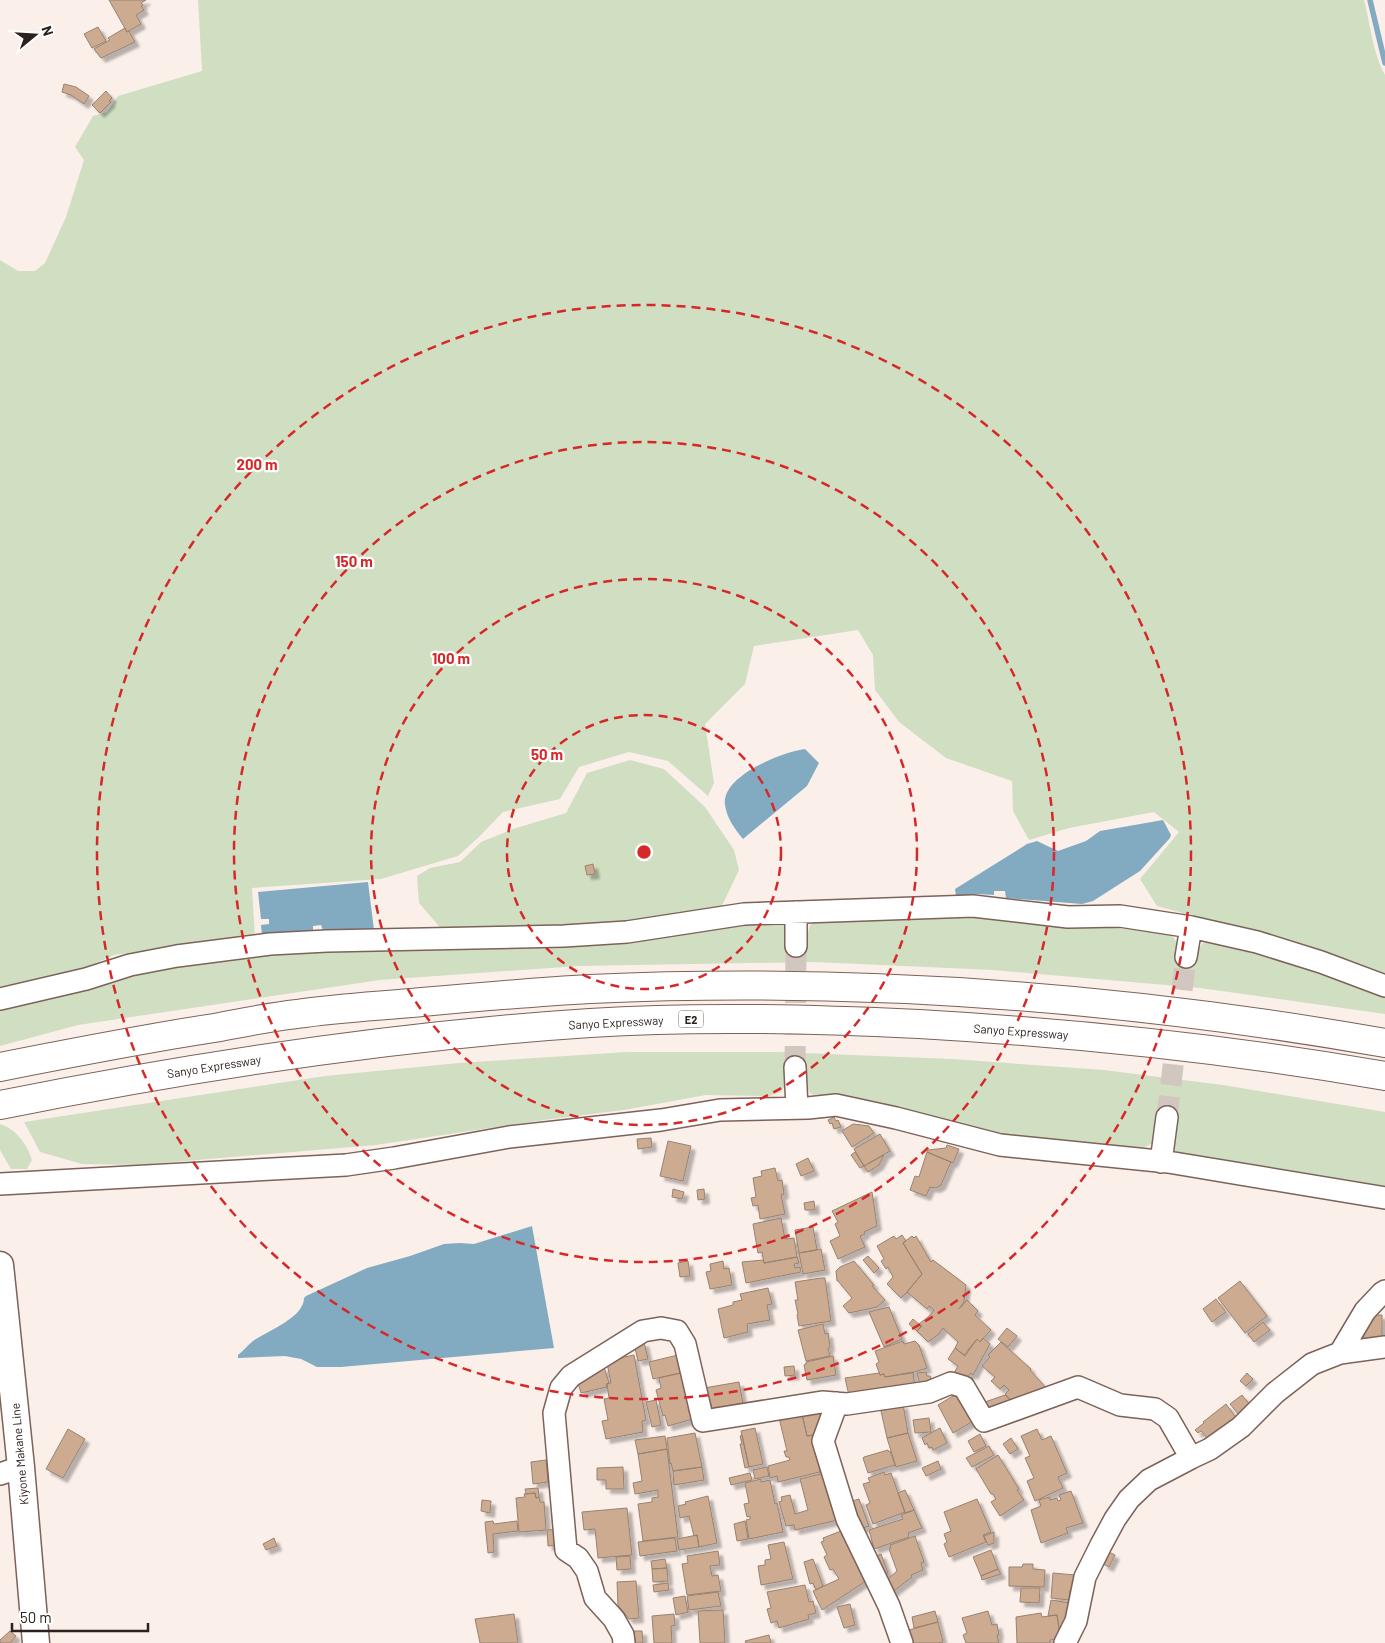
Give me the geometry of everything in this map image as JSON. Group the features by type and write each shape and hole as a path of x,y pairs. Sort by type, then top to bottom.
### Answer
{"highway":[{"path":"0,1067 116,1044 297,1014 579,990 718,986 866,988 1098,1003 1238,1020 1385,1043"},
{"name":"Sanyo Expressway","path":"0,1105 117,1082 299,1053 478,1031 593,1022 718,1018 834,1020 1096,1037 1214,1050 1385,1076"}],"main road":[{"name":"Kiyone Makane Line","path":"0,1265 10,1471 36,1643"}],"street":[{"path":"0,999 86,980 130,965 177,956 270,944 355,940 564,936 627,932 744,914 973,906 1068,917 1120,916 1191,927 1257,942 1321,962 1385,986"},
{"path":"796,912 796,946"},
{"path":"1186,957 1191,927"},
{"path":"795,1067 798,1108"},
{"path":"0,1184 346,1164 394,1158 509,1137 661,1120 720,1110 836,1105 896,1118 1000,1145 1161,1162 1385,1198"},
{"path":"1161,1162 1167,1118"},
{"path":"1340,1353 1365,1312 1385,1291"},
{"path":"624,1643 614,1619 595,1598 587,1570 578,1558 566,1550 554,1413 560,1388 571,1376 643,1331 661,1328 677,1331 686,1344 703,1421 822,1402 847,1404 929,1392 951,1383 964,1387 984,1421 1078,1387 1120,1405 1155,1409 1168,1418 1191,1458"},
{"path":"1066,1643 1076,1621 1086,1577 1115,1519 1129,1499 1149,1480 1210,1449 1242,1427 1275,1393 1312,1364 1340,1353 1385,1347"},
{"path":"837,1403 823,1441 847,1519 889,1606 902,1643"}],"green space":[{"path":"198,0 1364,0 1374,48 1385,75 1385,977 1285,941 1157,906 1140,879 1179,832 1154,812 1069,828 1029,840 1013,811 1012,781 946,758 899,722 875,690 873,655 858,630 754,646 745,684 705,724 714,783 708,796 668,761 629,752 579,767 560,799 503,812 458,856 381,879 252,888 255,937 114,955 64,977 0,990 0,260 18,271 35,271 45,263 66,217 84,160 75,147 93,116 107,112 118,96 202,71"},
{"path":"630,760 664,769 705,807 734,850 739,870 719,912 607,930 444,932 419,903 417,876 430,868 460,862 481,842 513,829 566,813 587,773"},
{"path":"959,915 1170,933 1179,945 1198,950 1203,943 1215,939 1307,964 1385,996 1385,1014 1200,988 993,970 814,962 579,966 380,980 78,1025 0,1046 0,1008 141,971 265,954 665,936 779,921 786,925 804,949 810,925 821,920"},
{"path":"627,1052 779,1052 952,1059 1104,1070 1223,1085 1385,1112 1385,1188 1173,1153 1153,1143 1141,1149 1010,1136 928,1116 821,1099 810,1093 804,1082 786,1084 781,1092 769,1096 706,1095 624,1110 376,1145 138,1165 82,1164 40,1152 24,1122 325,1076 459,1063"},
{"path":"0,1124 16,1133 27,1148 32,1160 27,1169 11,1169 0,1150"}],"water":[{"path":"805,749 819,763 807,786 743,839 729,819 725,805 726,794 742,775 755,767 782,755"},
{"path":"1163,820 1171,835 1170,838 1140,871 1093,901 1082,904 1006,898 1005,891 994,891 994,895 956,896 955,889 1027,844 1037,841 1058,851 1086,841 1100,831"},
{"path":"368,882 374,930 324,933 321,925 313,926 313,933 262,936 261,925 269,924 269,919 261,919 258,892"},
{"path":"532,1226 554,1348 341,1367 317,1367 301,1359 285,1356 238,1358 238,1355 253,1341 292,1318 298,1312 306,1296 367,1268 444,1244 474,1244"}],"building":[{"path":"109,0 146,0 141,3 144,10 136,15 141,24 127,32"},
{"path":"98,27 106,41 92,48 84,34"},
{"path":"125,28 127,32 129,31 135,42 101,58 94,49 110,40 108,38"},
{"path":"64,84 76,87 89,96 84,104 71,95 62,92"},
{"path":"106,91 112,98 109,101 111,102 100,113 92,105"},
{"path":"593,864 595,874 587,875 585,866"},
{"path":"834,1117 836,1121 838,1120 841,1127 834,1129 832,1123 830,1124 828,1120"},
{"path":"853,1124 869,1126 874,1133 852,1147 842,1131"},
{"path":"880,1134 890,1151 864,1166 854,1149"},
{"path":"651,1138 652,1147 638,1149 637,1139"},
{"path":"668,1141 691,1146 683,1181 660,1176"},
{"path":"947,1145 959,1149 953,1163 927,1152 928,1150 946,1148"},
{"path":"855,1152 864,1166 860,1168 851,1155"},
{"path":"927,1152 951,1162 941,1185 936,1188 930,1187 926,1196 910,1190 915,1176 919,1177"},
{"path":"884,1155 879,1165 868,1172 864,1166"},
{"path":"808,1158 814,1171 801,1176 796,1164"},
{"path":"775,1168 778,1181 782,1180 784,1194 781,1195 785,1214 760,1219 758,1205 753,1206 751,1198 756,1197 753,1178 762,1176 761,1171"},
{"path":"673,1189 684,1192 682,1199 672,1197"},
{"path":"704,1189 705,1199 698,1200 697,1190"},
{"path":"872,1192 877,1226 860,1236 865,1247 838,1259 830,1241 840,1236 835,1224 838,1222 832,1211"},
{"path":"814,1201 815,1210 805,1210 804,1203"},
{"path":"781,1218 785,1239 794,1238 797,1257 764,1263 762,1252 758,1253 753,1224"},
{"path":"813,1227 817,1250 799,1253 795,1230"},
{"path":"902,1235 906,1241 903,1243 922,1274 901,1298 887,1284 893,1277 888,1267 886,1269 881,1261 884,1259 877,1246 894,1236 896,1239"},
{"path":"912,1236 914,1238 916,1236 931,1262 933,1260 966,1285 964,1302 959,1309 967,1300 978,1311 975,1315 991,1330 980,1342 977,1339 964,1355 955,1348 958,1342 943,1328 939,1334 928,1342 917,1331 922,1326 919,1324 934,1310 929,1306 927,1309 907,1292 922,1274 903,1243"},
{"path":"821,1249 825,1270 803,1274 799,1253"},
{"path":"868,1256 879,1268 874,1273 863,1260"},
{"path":"797,1257 799,1263 794,1264 795,1268 800,1267 801,1272 746,1283 742,1262 763,1260 764,1263"},
{"path":"688,1261 690,1276 680,1277 678,1263"},
{"path":"723,1261 724,1269 729,1268 732,1285 710,1289 706,1272 711,1271 710,1264"},
{"path":"854,1261 885,1300 877,1307 849,1313 843,1306 852,1298 837,1281 836,1271 840,1267"},
{"path":"825,1278 831,1321 799,1326 795,1300 798,1300 795,1282"},
{"path":"1240,1281 1267,1316 1245,1333 1218,1298"},
{"path":"768,1288 772,1304 767,1305 770,1320 747,1324 748,1332 724,1338 718,1309 733,1305 733,1302 742,1300 740,1294"},
{"path":"1216,1299 1226,1312 1212,1322 1203,1309"},
{"path":"889,1307 902,1339 884,1347 869,1312"},
{"path":"1375,1315 1382,1315 1382,1341 1363,1341 1363,1332"},
{"path":"913,1319 921,1326 917,1331 909,1324"},
{"path":"1263,1322 1270,1330 1254,1342 1248,1334"},
{"path":"823,1324 825,1334 828,1333 830,1356 806,1361 798,1330"},
{"path":"1007,1328 1017,1336 1008,1347 998,1339"},
{"path":"983,1338 990,1344 973,1375 971,1373 965,1380 953,1375 958,1366 948,1359 955,1348 965,1356 977,1339 980,1342"},
{"path":"903,1341 904,1344 915,1341 919,1345 927,1368 911,1373 885,1377 884,1374 880,1375 876,1364 879,1362 875,1351"},
{"path":"644,1342 648,1359 638,1361 634,1344"},
{"path":"1001,1342 1031,1369 1047,1389 1019,1407 1005,1394 1009,1390 1004,1385 1000,1389 991,1381 995,1377 982,1366 990,1357 988,1355"},
{"path":"634,1355 646,1420 642,1421 643,1432 606,1439 602,1421 608,1420 604,1399 609,1398 607,1384 611,1383 607,1363 610,1360"},
{"path":"678,1355 682,1368 679,1368 680,1373 653,1379 649,1362"},
{"path":"833,1356 836,1375 807,1380 804,1365 806,1362"},
{"path":"794,1366 795,1375 785,1376 784,1367"},
{"path":"604,1367 609,1383 606,1384 607,1387 581,1393 577,1380 590,1377 589,1373"},
{"path":"913,1372 915,1389 850,1400 845,1378 879,1373 880,1375 884,1374 885,1377"},
{"path":"926,1372 927,1376 930,1376 932,1383 920,1385 917,1373"},
{"path":"681,1373 693,1419 668,1426 665,1415 663,1416 656,1390 661,1388 659,1378"},
{"path":"1247,1373 1253,1379 1246,1386 1240,1381"},
{"path":"739,1382 743,1404 711,1410 711,1404 706,1405 704,1388"},
{"path":"958,1393 975,1420 953,1433 938,1405"},
{"path":"1005,1395 1016,1406 988,1417 985,1402"},
{"path":"1242,1395 1251,1406 1239,1415 1230,1404"},
{"path":"656,1400 661,1425 652,1427 646,1402"},
{"path":"903,1404 908,1433 887,1438 881,1411"},
{"path":"1226,1404 1237,1419 1208,1439 1201,1431 1198,1433 1195,1430 1203,1422"},
{"path":"822,1410 825,1420 820,1434 807,1436 802,1414"},
{"path":"802,1414 807,1436 815,1435 820,1472 778,1482 777,1476 770,1478 768,1466 790,1460 789,1457 786,1457 784,1451 787,1451 779,1418"},
{"path":"929,1418 931,1432 915,1433 913,1420"},
{"path":"755,1428 763,1464 749,1467 741,1431"},
{"path":"940,1428 947,1443 933,1450 932,1447 929,1448 927,1443 925,1445 922,1438"},
{"path":"68,1429 85,1439 63,1478 46,1469"},
{"path":"1037,1429 1042,1440 1051,1436 1067,1473 1058,1477 1063,1488 1035,1501 1027,1481 1034,1478 1025,1458 1030,1456 1021,1436"},
{"path":"695,1433 702,1467 673,1471 670,1464 667,1438"},
{"path":"908,1433 917,1461 896,1467 887,1438"},
{"path":"980,1434 986,1446 974,1452 968,1441"},
{"path":"742,1435 749,1467 745,1468 740,1444 742,1444 740,1436"},
{"path":"665,1436 667,1449 638,1454 635,1440"},
{"path":"1011,1438 1018,1449 1010,1454 1003,1444"},
{"path":"989,1446 994,1455 972,1467 966,1458"},
{"path":"667,1449 678,1537 643,1541 638,1504 652,1502 652,1498 658,1497 658,1490 635,1494 633,1483 642,1481 638,1454"},
{"path":"888,1450 895,1465 868,1473 863,1458"},
{"path":"998,1455 1024,1500 1000,1516 991,1502 996,1499 976,1469"},
{"path":"546,1460 548,1482 533,1484 531,1462"},
{"path":"938,1461 941,1469 926,1476 922,1468"},
{"path":"623,1467 624,1489 606,1489 606,1480 597,1480 597,1468"},
{"path":"702,1467 704,1480 674,1485 673,1471"},
{"path":"767,1467 769,1476 755,1479 753,1470"},
{"path":"884,1472 885,1475 891,1473 905,1512 873,1524 866,1505 870,1503 863,1484 870,1482 868,1478"},
{"path":"750,1473 752,1480 731,1485 729,1478"},
{"path":"825,1473 838,1520 795,1530 794,1525 786,1526 779,1502 782,1501 781,1497 790,1495 795,1514 808,1510 800,1479"},
{"path":"761,1479 761,1482 770,1480 783,1532 749,1539 746,1520 750,1519 750,1516 747,1517 744,1504 749,1503 745,1483"},
{"path":"538,1488 539,1497 536,1498 535,1493 526,1494 525,1489"},
{"path":"905,1490 914,1510 905,1513 898,1493"},
{"path":"1071,1491 1083,1523 1066,1528 1068,1533 1041,1543 1031,1510 1041,1506 1039,1500 1049,1497 1050,1500 1057,1498 1058,1501 1061,1500 1059,1495"},
{"path":"535,1493 536,1498 539,1497 540,1502 544,1502 546,1530 519,1532 516,1498 525,1497 524,1494"},
{"path":"708,1496 717,1543 699,1547 697,1535 694,1536 689,1516 680,1518 678,1506 686,1504 685,1502"},
{"path":"859,1499 869,1526 857,1530 846,1503"},
{"path":"977,1499 991,1532 983,1535 986,1542 949,1557 944,1544 947,1542 944,1534 951,1531 944,1512"},
{"path":"482,1500 491,1501 490,1513 481,1511"},
{"path":"627,1508 632,1555 598,1558 595,1529 584,1530 582,1512"},
{"path":"914,1510 922,1528 908,1533 909,1537 874,1549 869,1530 903,1519 901,1515"},
{"path":"493,1521 494,1524 517,1521 518,1531 493,1534 494,1552 488,1553 485,1522"},
{"path":"745,1521 748,1539 737,1541 734,1524"},
{"path":"560,1529 562,1545 548,1546 547,1530"},
{"path":"841,1531 842,1535 848,1532 866,1581 822,1610 813,1591 839,1579 833,1569 830,1570 824,1557 827,1555 821,1542 824,1541 823,1538"},
{"path":"994,1532 994,1543 988,1545 984,1536"},
{"path":"697,1535 699,1547 679,1550 677,1539"},
{"path":"915,1536 924,1562 921,1563 923,1570 911,1575 912,1577 890,1594 883,1583 897,1571 889,1549 891,1548 890,1545"},
{"path":"274,1538 277,1546 266,1550 263,1544"},
{"path":"675,1538 677,1551 640,1556 638,1542"},
{"path":"784,1542 793,1579 761,1585 758,1566 765,1565 765,1560 771,1559 768,1545"},
{"path":"991,1550 998,1569 981,1576 973,1557"},
{"path":"718,1551 720,1565 710,1566 712,1576 718,1575 721,1591 687,1595 682,1564 688,1563 687,1556"},
{"path":"1109,1552 1115,1555 1109,1567 1103,1564"},
{"path":"881,1554 888,1573 877,1577 869,1559"},
{"path":"630,1556 631,1569 617,1570 616,1557"},
{"path":"665,1559 667,1568 652,1569 651,1561"},
{"path":"813,1559 823,1586 816,1590 813,1583 810,1584 804,1562"},
{"path":"1023,1564 1033,1564 1033,1569 1045,1570 1044,1587 1009,1586 1009,1567 1022,1567"},
{"path":"667,1568 668,1581 653,1582 652,1569"},
{"path":"998,1569 1001,1574 982,1580 981,1576"},
{"path":"1053,1573 1075,1575 1074,1591 1070,1590 1069,1600 1051,1598"},
{"path":"636,1581 639,1618 629,1619 618,1605 617,1582"},
{"path":"668,1583 669,1590 654,1592 653,1585"},
{"path":"805,1585 809,1602 813,1601 816,1613 808,1615 809,1619 779,1628 777,1621 771,1623 767,1609 771,1608 767,1592"},
{"path":"1021,1588 1040,1588 1039,1603 1020,1602"},
{"path":"718,1592 721,1606 689,1610 687,1596"},
{"path":"685,1596 688,1612 676,1615 673,1598"},
{"path":"1051,1600 1070,1603 1067,1618 1060,1633 1057,1615 1048,1616"},
{"path":"850,1604 855,1625 844,1628 837,1607"},
{"path":"723,1610 725,1643 700,1643 698,1611"},
{"path":"935,1611 938,1622 914,1628 912,1617"},
{"path":"988,1611 992,1625 997,1624 999,1643 966,1643 963,1635 967,1633 962,1618"},
{"path":"1041,1613 1042,1617 1057,1615 1060,1636 1057,1639 1050,1640 1050,1643 1017,1643 1016,1617"},
{"path":"514,1614 518,1643 480,1643 475,1619"},
{"path":"674,1614 675,1625 671,1626 672,1643 654,1643 652,1616"},
{"path":"938,1622 943,1642 913,1643 909,1630"},
{"path":"10,1631 16,1636 10,1643 0,1643 0,1640"},
{"path":"634,1631 642,1631 643,1643 635,1643"},
{"path":"769,1635 771,1643 746,1643 745,1641"}],"waterway":[{"path":"1370,0 1385,63"}],"tunnel":[{"path":"795,1067 796,946"},
{"path":"1167,1117 1186,957"}]}
